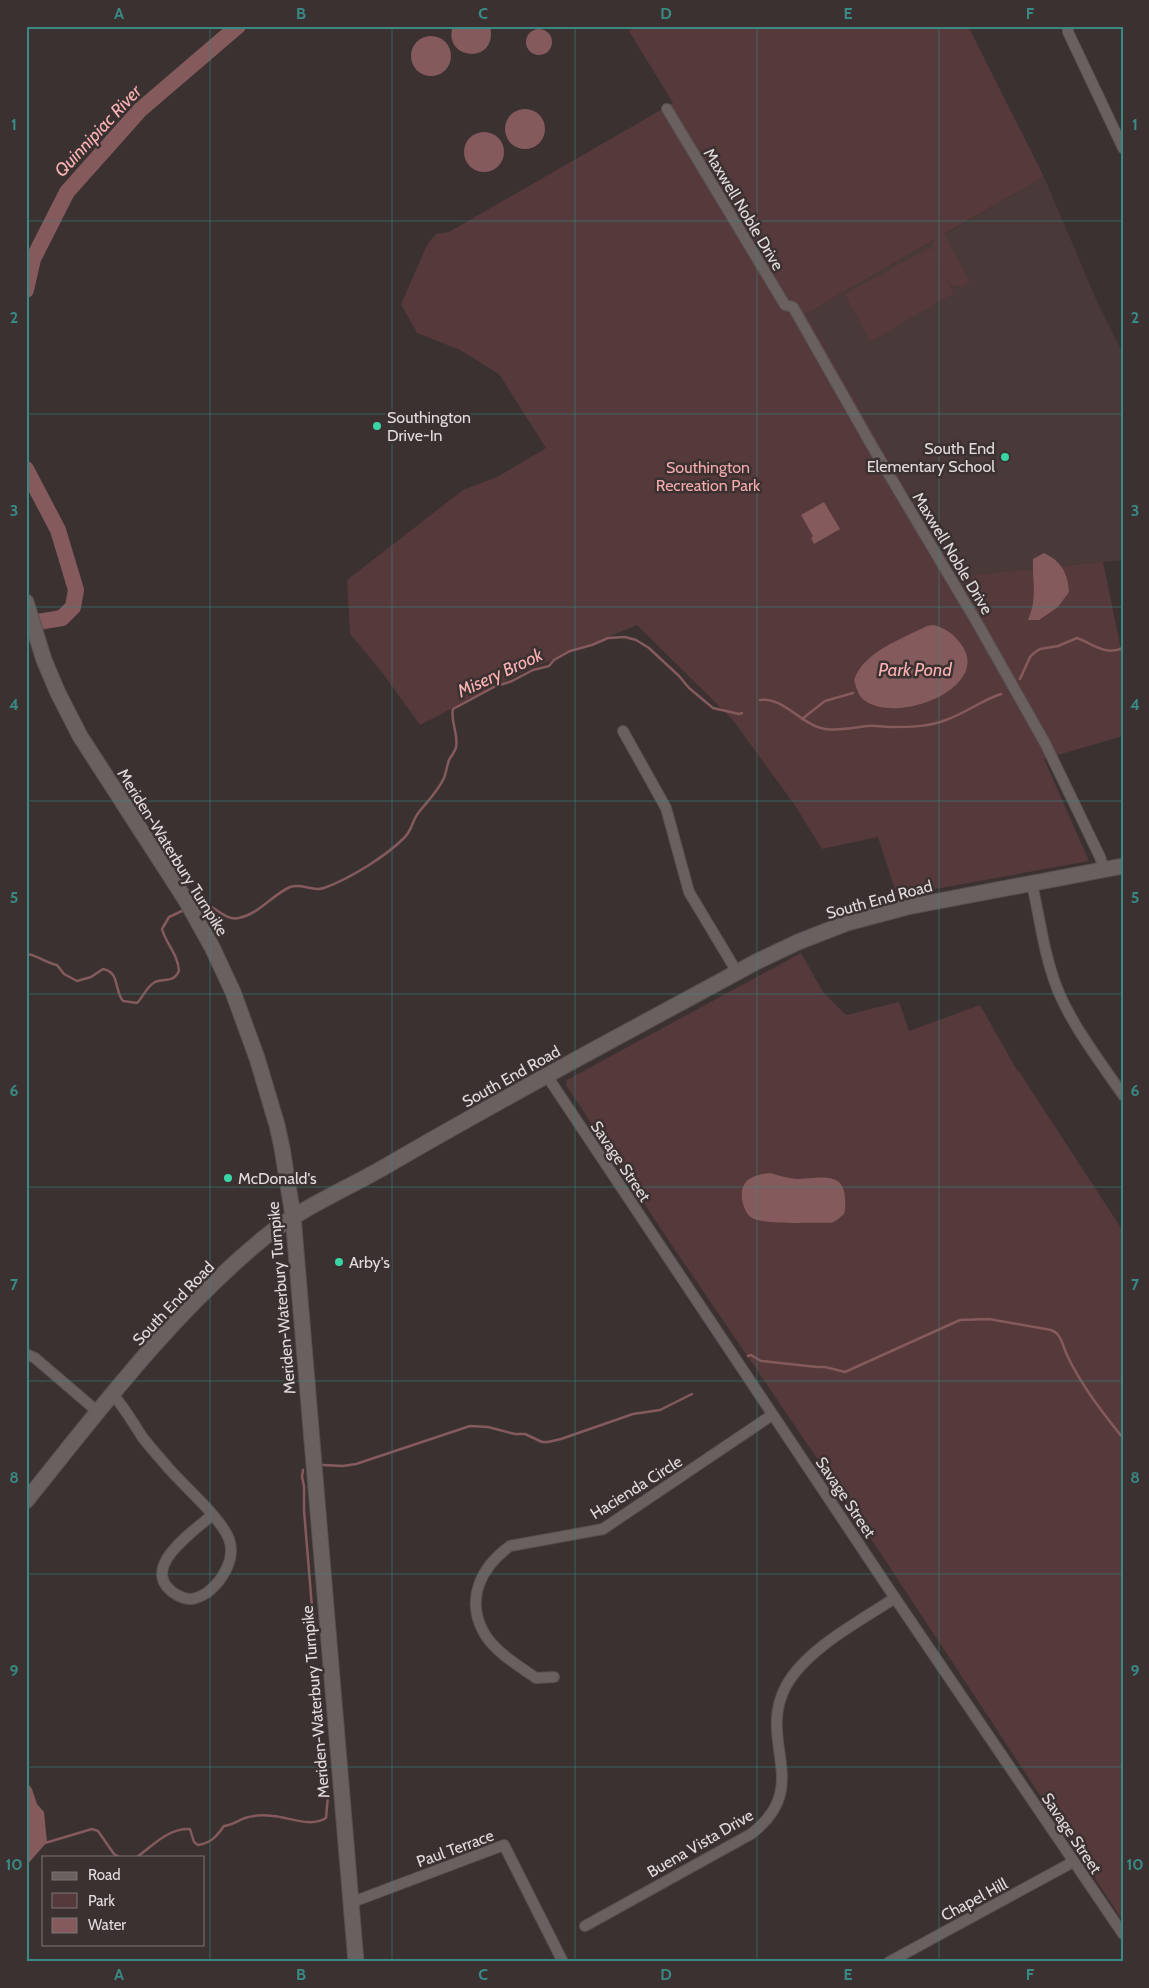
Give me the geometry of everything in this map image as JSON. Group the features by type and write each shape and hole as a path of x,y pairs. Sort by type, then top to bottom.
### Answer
{"main road":[{"name":"Meriden-Waterbury Turnpike","path":"28,608 35,633 58,693 80,736 190,908 233,992 257,1058 282,1148 293,1216 356,1962"},
{"name":"South End Road","path":"26,1501 98,1412 180,1316 264,1238 293,1216 737,972 798,942 846,923 907,907 1123,866"}],"street":[{"path":"1068,26 1068,32 1123,148"},
{"name":"Maxwell Noble Drive","path":"667,110 785,305 793,307 979,626 1046,743 1100,856 1104,869"},
{"path":"623,731 666,808 689,892 737,972"},
{"path":"1032,884 1047,954 1057,988 1082,1033 1123,1096"},
{"name":"Savage Street","path":"547,1076 895,1598 1123,1934"},
{"path":"26,1354 35,1358 98,1412"},
{"path":"113,1395 127,1410 150,1446 212,1515 229,1539 231,1550 229,1562 222,1576 212,1589 201,1597 187,1600 171,1592 166,1585 162,1573 163,1566 167,1557 212,1515"},
{"name":"Hacienda Circle","path":"554,1677 536,1678 499,1650 484,1634 477,1616 476,1601 479,1584 486,1568 510,1546 603,1529 772,1414"},
{"name":"Buena Vista Drive","path":"585,1926 752,1834 765,1824 774,1811 783,1786 776,1727 778,1708 785,1688 796,1670 813,1653 895,1598"},
{"name":"Paul Terrace","path":"350,1903 504,1845 564,1962"},
{"name":"Chapel Hill","path":"889,1962 1073,1862"}],"shaded area":[{"name":"South End Elementary School","path":"1044,177 1096,299 1123,354 1123,560 955,577 806,314"}],"green space":[{"name":"Southington Recreation Park","path":"638,26 968,26 1044,177 944,234 970,282 962,287 950,285 939,265 954,293 870,342 845,294 929,248 931,251 934,240 806,314 955,577 1103,562 1123,659 1123,736 1044,759 1089,861 897,896 878,837 822,849 794,804 732,719 637,625 525,671 420,725 382,672 350,634 347,580 463,490 499,476 546,448 499,374 460,350 417,333 401,304 427,245 436,234 449,232 673,103 629,31"},
{"path":"801,953 823,992 846,1015 899,1002 909,1031 980,1005 1017,1070 1123,1231 1123,1921 844,1498 671,1244 566,1085 567,1080"}],"water":[{"path":"453,26 490,26 491,39 486,48 479,53 470,54 455,46 452,37"},
{"path":"539,29 548,33 552,42 548,51 539,55 530,51 526,42 530,33"},
{"path":"435,36 442,39 448,45 451,56 450,64 442,73 435,76 427,76 420,73 412,64 411,52 414,45 423,37"},
{"path":"529,109 536,112 542,118 545,129 544,137 536,146 529,149 521,149 514,146 506,137 505,125 508,118 517,110"},
{"path":"488,132 495,135 501,141 504,152 503,160 495,169 488,172 480,172 473,169 465,160 464,148 467,141 476,133"},
{"path":"824,502 840,529 814,544 811,538 813,536 801,515"},
{"path":"1044,553 1055,560 1062,568 1067,579 1069,592 1058,607 1039,620 1028,620 1034,597 1033,559"},
{"name":"Park Pond","path":"934,625 943,628 957,639 963,647 968,662 963,677 952,689 935,699 897,708 879,707 864,700 857,691 854,680 866,661 896,641 927,626"},
{"path":"770,1173 796,1179 820,1177 835,1179 844,1190 844,1214 831,1223 781,1223 761,1221 750,1217 744,1208 743,1187 753,1177"},
{"path":"26,1781 32,1789 37,1804 44,1812 47,1842 26,1866"}],"waterway":[{"name":"Quinnipiac River","path":"26,290 33,259 67,192 140,110 238,26"},
{"name":"Quinnipiac River","path":"26,469 58,530 76,590 73,607 62,618 26,624"},
{"name":"Misery Brook","path":"194,906 206,905 227,917 239,918 253,913 283,890 290,887 324,888 377,860 407,835 417,815 442,783 457,742 452,714 453,709 494,687 512,681 533,670 549,666 554,660 570,651 608,638 625,637 636,640 649,648 689,688 713,708 742,713"},
{"name":"Misery Brook","path":"1020,679 1030,657 1040,649 1058,646 1077,638 1105,650 1111,651 1123,648"},
{"path":"802,719 825,701 853,693"},
{"name":"Misery Brook","path":"760,700 776,702 817,727 836,730 870,726 904,727 932,724 953,717 1001,694"},
{"name":"Misery Brook","path":"26,954 57,965 64,974 77,981 91,977 103,969 108,971 112,974 123,1001 137,1003 152,984 172,979 177,975 179,971 178,965 162,929 169,917 184,910"},
{"path":"748,1356 751,1355 761,1361 825,1367 845,1372 960,1320 989,1319 1051,1330 1060,1337 1067,1355 1085,1388 1123,1438"},
{"path":"323,1465 343,1466 356,1464 470,1426 488,1427 515,1434 525,1434 542,1442 548,1442 633,1414 660,1410 692,1394"},
{"path":"303,1470 304,1510 314,1632"},
{"path":"138,1856 168,1834 182,1829 190,1829 194,1842 198,1845 213,1839 224,1826 251,1816 273,1816 306,1822 320,1821 326,1818 328,1796"},
{"path":"45,1843 92,1829 98,1831 117,1856"}],"place":[{"name":"Southington Drive-In","path":"377,426"},
{"name":"South End Elementary School","path":"1005,457"},
{"name":"McDonald's","path":"228,1178"},
{"name":"Arby's","path":"339,1262"}]}
